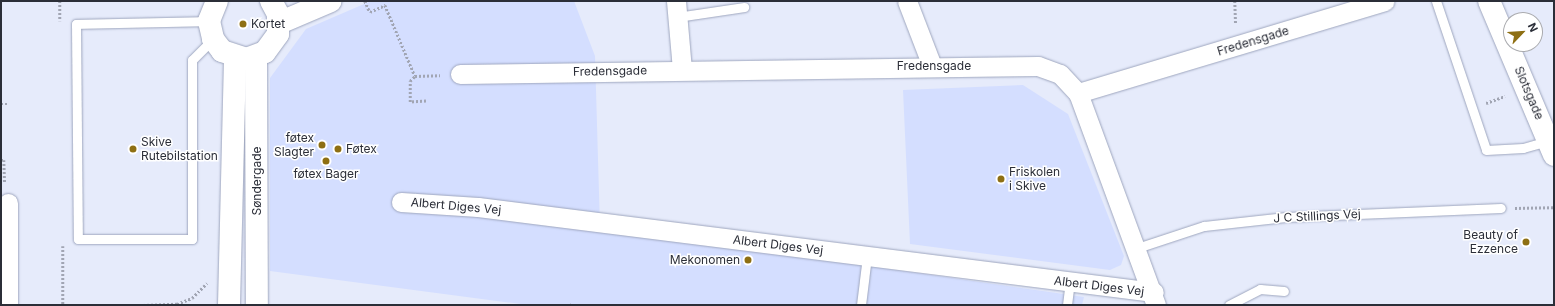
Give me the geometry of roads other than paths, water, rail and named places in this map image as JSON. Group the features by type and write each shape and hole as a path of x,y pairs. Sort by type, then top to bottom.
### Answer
{"street":[{"path":"217,1 211,30 222,51 246,57 273,44 279,23 271,1"},
{"path":"279,23 330,1"},
{"path":"907,1 932,66"},
{"name":"Fredensgade","path":"454,75 682,69 1038,66 1060,74 1078,92 1385,1"},
{"name":"Slotsgade","path":"1490,1 1526,88 1552,145"},
{"path":"677,9 682,69"},
{"name":"Søndergade","path":"229,305 246,57"},
{"name":"Søndergade","path":"246,57 257,305"},
{"path":"1078,92 1155,299"},
{"path":"7,196 8,305"},
{"name":"Albert Diges Vej","path":"401,202 478,207 868,256 1070,282 1155,299"}],"lane":[{"path":"1436,1 1486,150 1552,145"},
{"path":"677,9 744,7"},
{"path":"76,24 211,30 192,60 192,239 78,238 76,24"},
{"name":"J C Stillings Vej","path":"1137,248 1204,226 1286,217 1501,208"},
{"path":"861,305 868,256"},
{"path":"1067,305 1070,282"},
{"path":"1229,305 1253,291 1284,291"}],"place":[{"name":"Kortet","path":"243,24"},
{"name":"føtex Slagter","path":"322,145"},
{"name":"Skive Rutebilstation","path":"133,149"},
{"name":"Føtex","path":"338,149"},
{"name":"føtex Bager","path":"326,161"},
{"name":"Friskolen i Skive","path":"1001,179"},
{"name":"Beauty of Ezzence","path":"1526,242"},
{"name":"Mekonomen","path":"748,260"}]}
